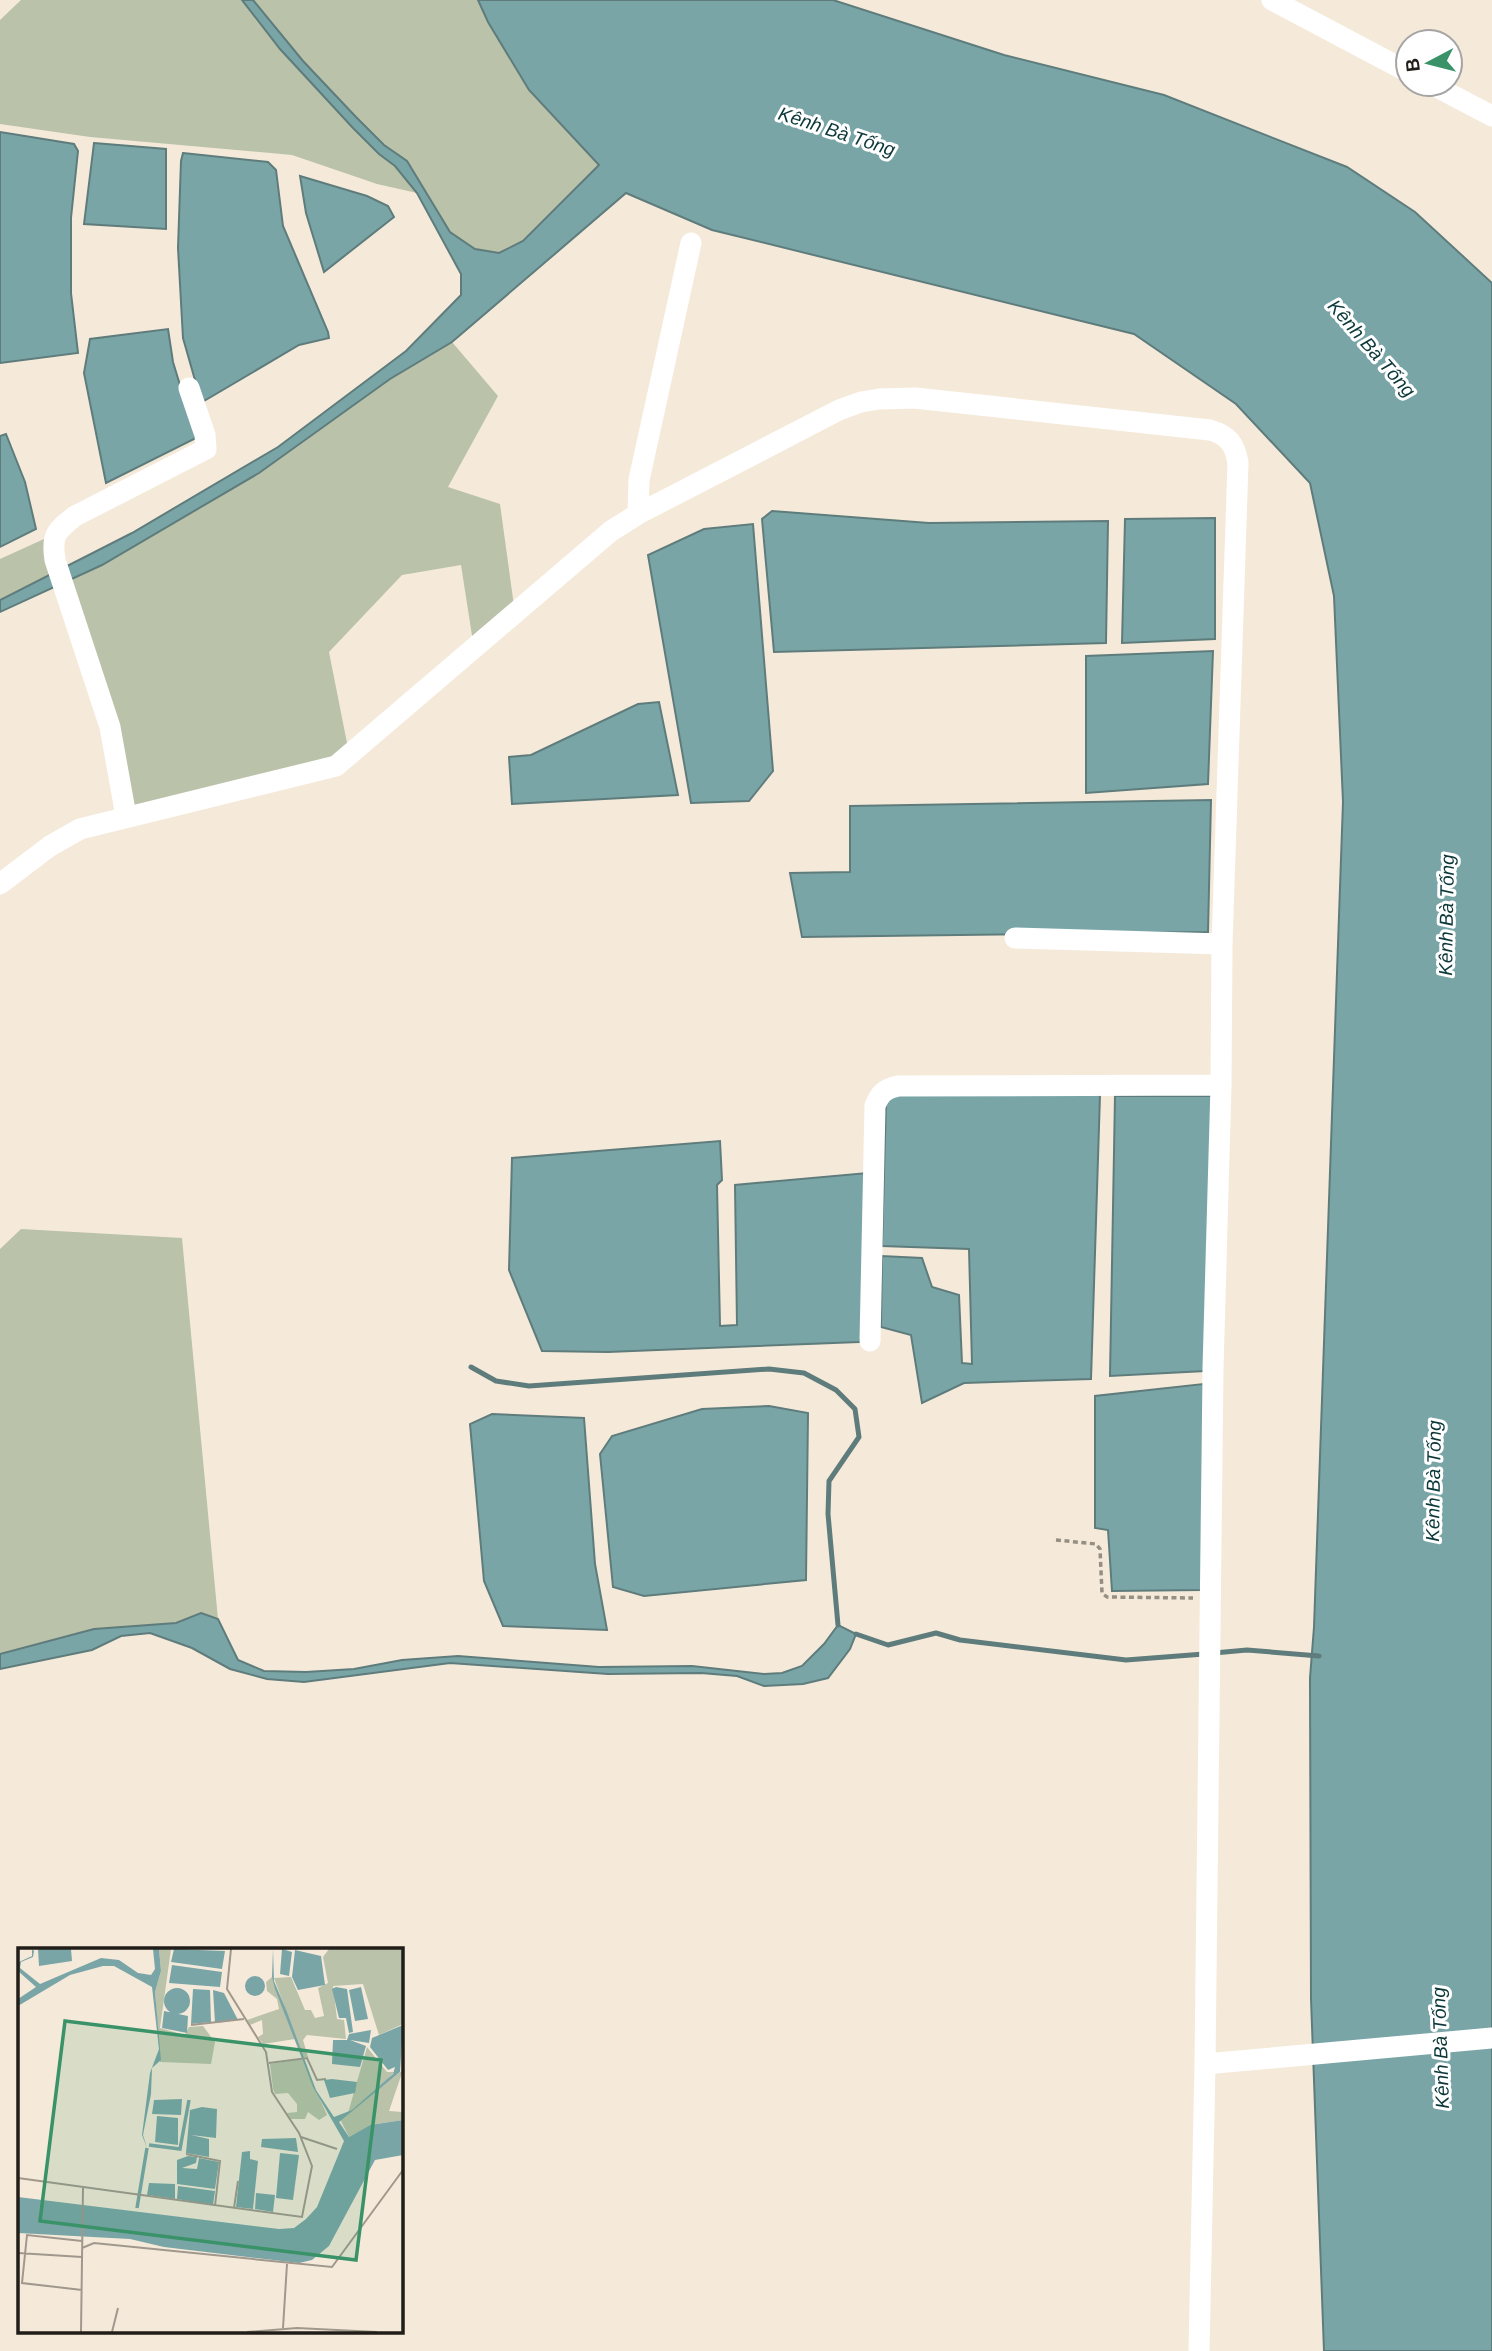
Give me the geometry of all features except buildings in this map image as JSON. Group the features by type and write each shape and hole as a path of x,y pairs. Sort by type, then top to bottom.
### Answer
{"street":[{"path":"1273,0 1394,65"},
{"path":"1458,98 1492,116"},
{"path":"638,514 639,480 691,243"},
{"path":"126,816 110,727 52,545 57,531 75,516 206,449 205,435 189,387"},
{"path":"0,884 23,864 71,833 126,816 323,771 343,762 611,531 638,514 839,410 861,402 915,398 1197,428 1222,434 1231,441 1238,463 1222,944 1213,1368 1212,1598 1199,2351"},
{"path":"1015,938 1222,944"},
{"path":"870,1341 875,1106 879,1095 887,1088 1221,1085"},
{"path":"1205,2064 1492,2038"}],"path":[{"path":"1055,1539 1096,1544 1100,1549 1102,1593 1107,1597 1212,1598"}],"green space":[{"path":"21,0 242,0 280,49 353,128 395,166 417,193 377,184 292,155 90,137 0,124 0,20"},
{"path":"253,0 478,0 488,22 529,90 599,165 523,241 499,253 475,249 450,232 407,161 384,145 356,117 303,61"},
{"path":"452,342 498,396 448,487 500,504 514,606 473,642 461,565 402,575 329,652 348,748 333,758 131,809 69,580 102,565 259,473 390,379"},
{"path":"44,539 50,575 0,600 0,559"},
{"path":"21,1229 182,1238 218,1619 201,1614 176,1623 94,1629 0,1654 0,1249"}],"water":[{"name":"Kênh Bà Tống","path":"242,0 253,0 303,61 356,117 384,145 407,161 450,232 475,249 499,253 523,241 599,165 529,90 488,22 478,0 833,0 1004,55 1164,95 1347,167 1415,212 1492,283 1492,2351 1324,2351 1311,1999 1310,1678 1343,802 1334,596 1310,483 1236,404 1134,334 712,230 626,193 452,342 390,379 259,473 102,565 0,612 0,600 132,533 278,447 406,351 461,295 461,274 417,193 395,166 353,128 280,49"},
{"path":"0,132 74,144 78,151 71,218 71,293 78,353 0,363"},
{"path":"94,143 166,149 166,229 84,224"},
{"path":"183,153 268,162 276,170 283,226 329,338 299,345 204,401 199,394 183,338 178,248"},
{"path":"300,176 367,196 388,206 394,217 324,272 306,213"},
{"path":"168,329 173,362 196,438 106,483 84,373 90,339"},
{"path":"6,434 25,482 36,529 0,547 0,436"},
{"path":"772,511 929,523 1108,521 1106,643 774,652 762,519"},
{"path":"1215,518 1215,639 1122,643 1125,519"},
{"path":"753,524 773,771 749,801 691,803 648,555 704,529"},
{"path":"1213,651 1208,784 1086,793 1086,656"},
{"path":"659,702 678,795 512,804 509,757 531,755 638,704"},
{"path":"1211,800 1208,932 802,937 790,873 850,872 850,806"},
{"path":"899,1092 1100,1095 1091,1379 964,1383 922,1403 911,1335 881,1327 882,1256 922,1258 932,1287 959,1295 962,1363 972,1364 969,1249 882,1246 886,1102"},
{"path":"1115,1096 1214,1096 1205,1371 1110,1376"},
{"path":"720,1141 722,1180 717,1185 720,1326 737,1325 735,1185 867,1173 863,1335 859,1342 608,1352 542,1351 509,1270 512,1158"},
{"path":"1203,1384 1202,1590 1112,1591 1108,1530 1095,1528 1095,1396"},
{"path":"769,1406 808,1413 806,1580 644,1596 613,1587 600,1454 612,1436 702,1409"},
{"path":"492,1414 584,1418 595,1564 607,1630 503,1626 484,1581 470,1424"},
{"path":"201,1613 218,1619 238,1660 264,1671 354,1669 402,1660 458,1656 599,1667 692,1666 764,1674 782,1673 802,1666 838,1625 856,1634 850,1649 828,1678 803,1684 764,1686 737,1676 701,1673 608,1674 450,1663 304,1682 267,1679 230,1669 192,1648 150,1633 121,1636 92,1650 0,1669 0,1654 94,1629 176,1623"}],"waterway":[{"path":"471,1367 496,1381 529,1386 769,1369 804,1373 836,1390 855,1409 859,1437 829,1481 828,1514 838,1625"},
{"path":"856,1634 888,1645 936,1633 960,1640 1126,1660 1204,1654"},
{"path":"1214,1653 1247,1650 1319,1656"}]}
